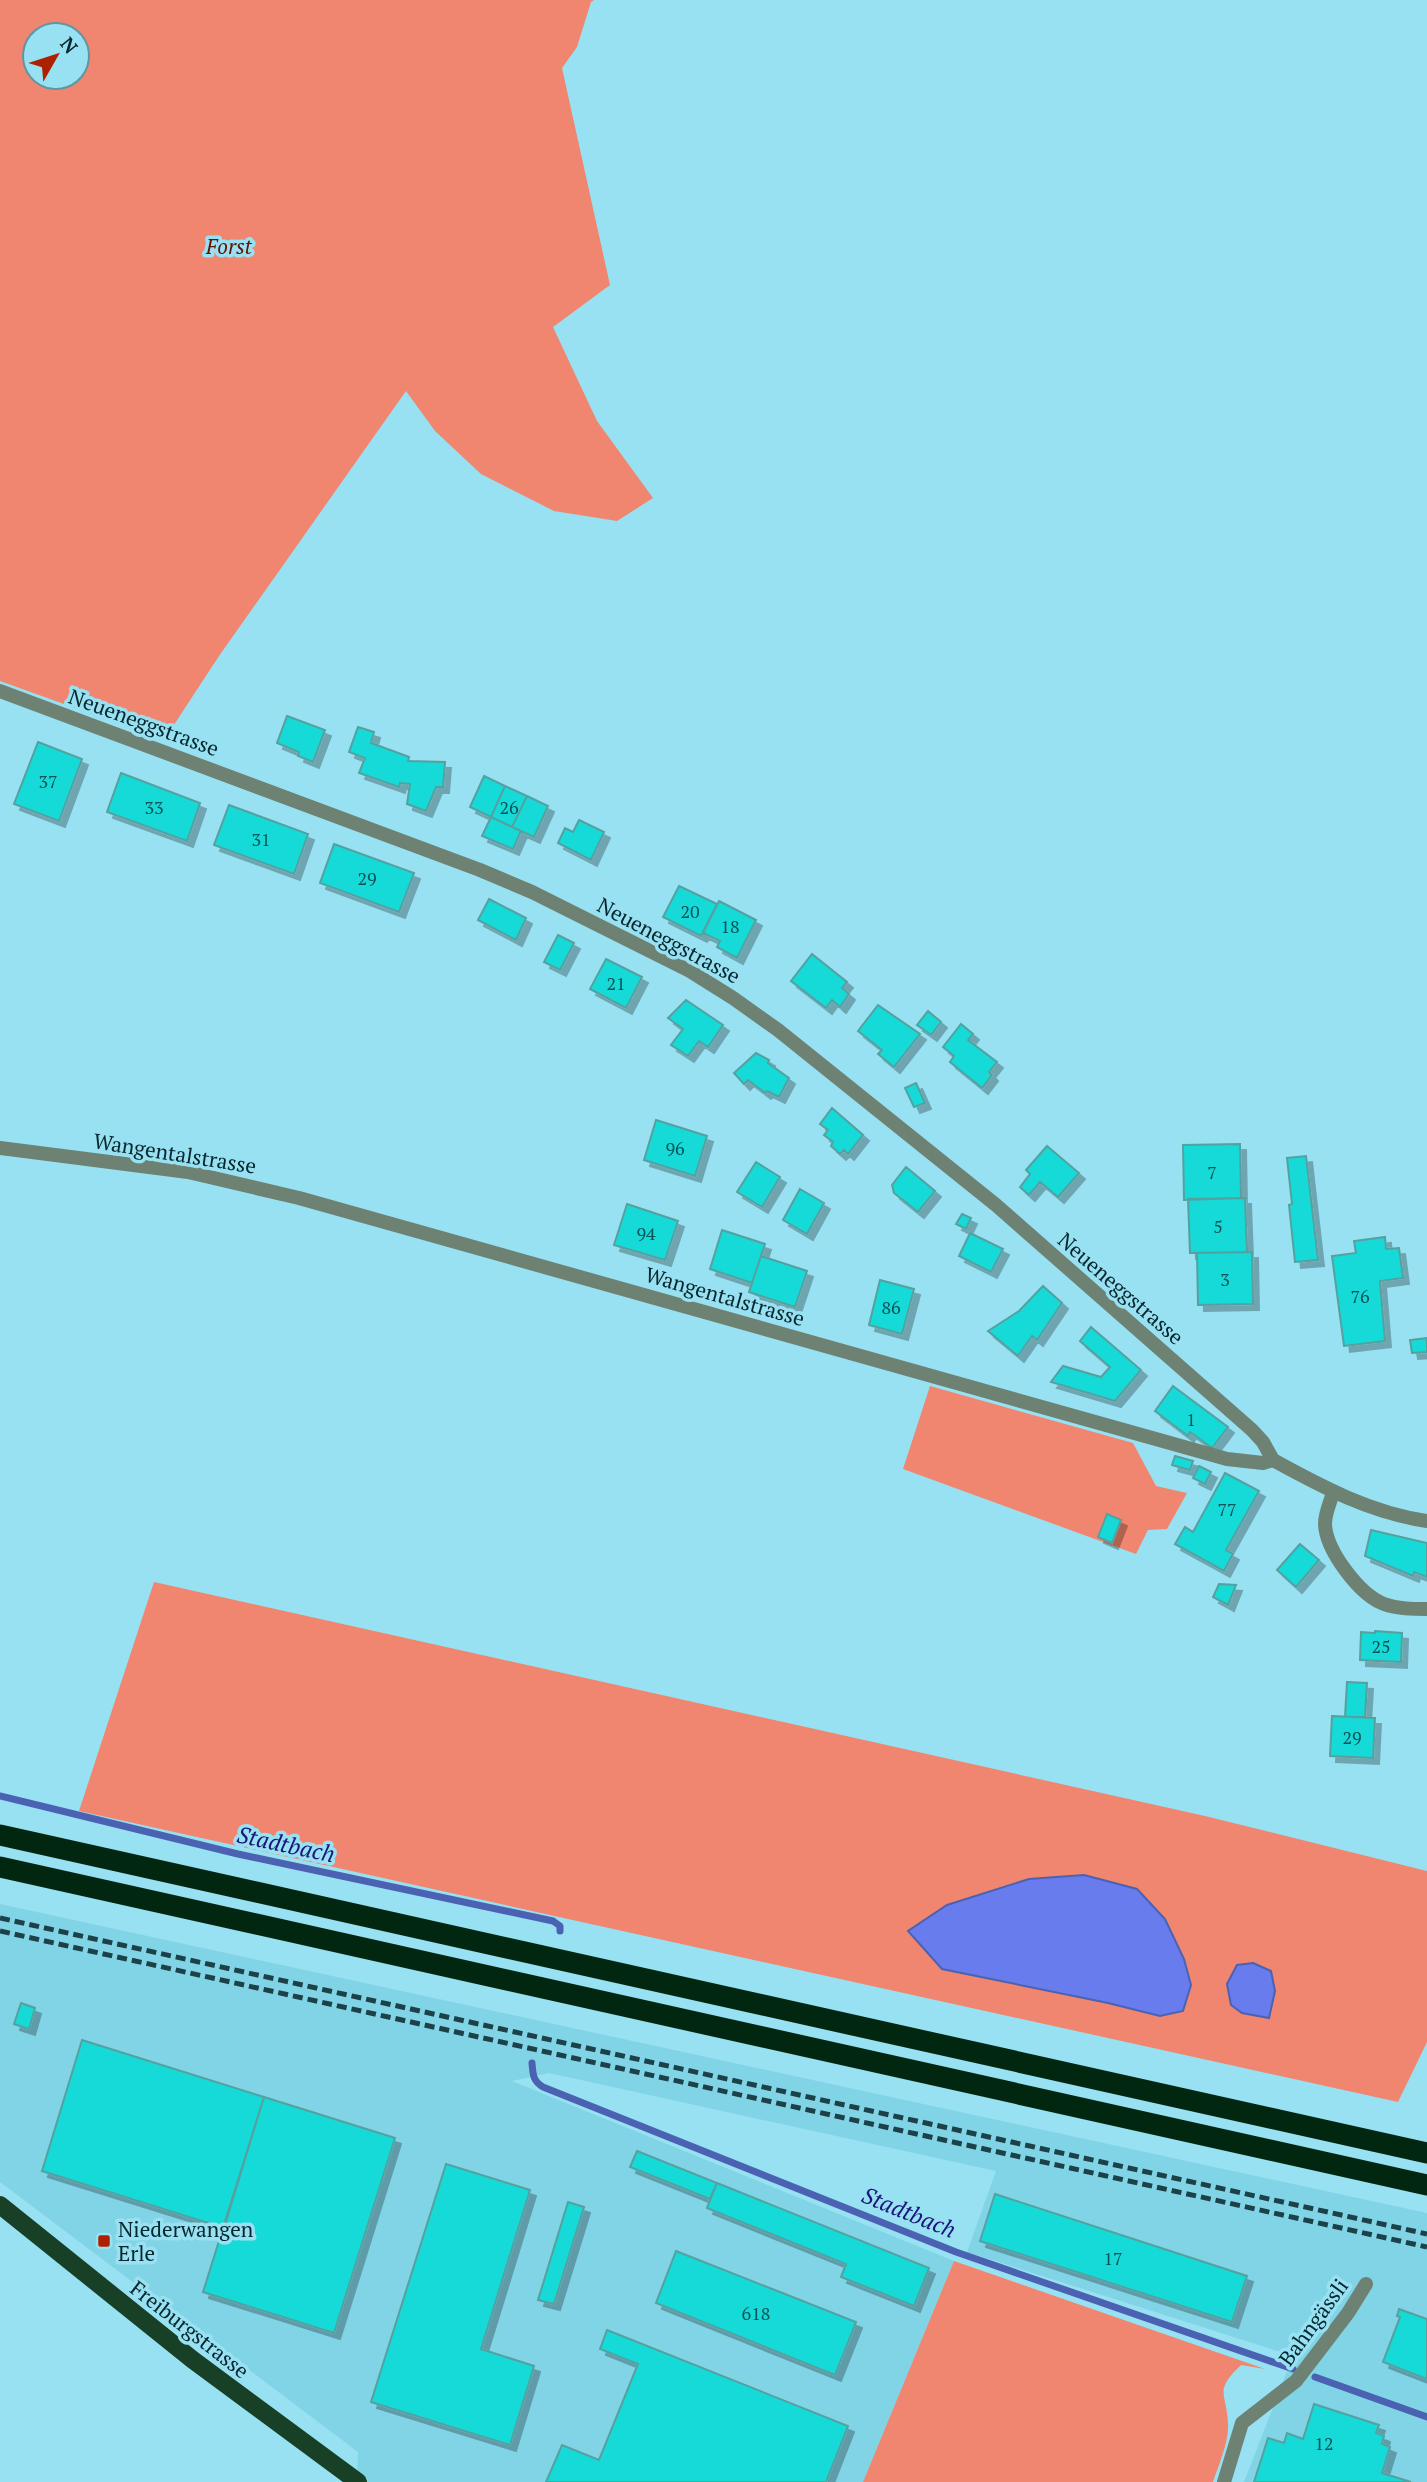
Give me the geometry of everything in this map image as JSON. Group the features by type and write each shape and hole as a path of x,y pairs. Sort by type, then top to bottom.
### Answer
{"highway":[{"path":"0,1835 1427,2153"},
{"path":"0,1867 1427,2185"}],"main road":[{"name":"Freiburgstrasse","path":"0,2205 193,2360 358,2482"}],"street":[{"name":"Neueneggstrasse","path":"0,691 480,870 532,892 690,971 778,1031 996,1205 1252,1430 1273,1460"},
{"name":"Wangentalstrasse","path":"0,1148 188,1172 243,1183 1227,1459 1253,1462 1273,1460 1333,1493 1361,1504 1427,1521"},
{"path":"1333,1493 1326,1513 1325,1527 1337,1554 1358,1588 1384,1604 1404,1609 1427,1609"},
{"name":"Bahngässli","path":"1224,2482 1242,2423 1296,2381 1348,2313 1366,2284"}],"shaded area":[{"path":"0,1904 1427,2213 1427,2482 1244,2482 1293,2356 967,2252 996,2171 549,2073 512,2081 954,2261 863,2482 357,2482 358,2452 0,2182"}],"green space":[{"name":"Forst","path":"0,0 594,0 591,2 577,47 562,68 610,285 553,327 597,421 653,498 617,521 554,511 481,474 435,431 406,391 219,656 164,740 0,681"},
{"path":"930,1386 1133,1443 1156,1486 1187,1493 1167,1529 1148,1530 1136,1554 903,1469"},
{"path":"154,1582 1205,1816 1427,1871 1427,2042 1398,2102 79,1811","holes":["1029,1879 1160,2016 1108,2003 908,1931 947,1905"]},
{"path":"954,2261 1265,2369 1241,2365 1224,2387 1227,2438 1213,2482 863,2482"}],"water":[{"path":"1084,1875 1137,1889 1165,1919 1184,1959 1191,1985 1183,2011 1160,2016 942,1969 908,1931 947,1905 1029,1879"},
{"path":"1253,1963 1271,1971 1275,1991 1269,2018 1242,2013 1231,2005 1227,1984 1237,1965"}],"building":[{"path":"287,716 325,730 313,762 298,756 299,752 277,743"},
{"path":"358,727 374,732 371,743 409,757 408,761 445,762 443,787 436,787 426,811 407,804 410,784 400,783 399,787 359,773 365,758 349,752"},
{"path":"38,742 82,759 59,821 14,804"},
{"path":"121,773 200,803 187,841 107,812"},
{"path":"484,776 505,786 491,817 470,807"},
{"path":"505,786 527,796 512,827 491,817"},
{"path":"527,796 548,806 534,837 512,827"},
{"path":"229,805 308,834 294,874 214,845"},
{"path":"491,817 521,831 513,849 482,836"},
{"path":"579,820 604,832 591,860 558,843 565,828 573,832"},
{"path":"334,844 414,873 399,912 320,883"},
{"path":"679,886 717,904 701,936 663,917"},
{"path":"489,899 526,918 516,940 478,920"},
{"path":"719,901 756,920 737,958 717,947 720,941 703,933"},
{"path":"558,935 574,943 560,970 544,962"},
{"path":"812,954 847,982 842,988 849,994 840,1007 832,1000 826,1008 791,981"},
{"path":"606,959 642,977 626,1008 590,989"},
{"path":"686,1000 723,1025 708,1047 699,1041 688,1056 671,1045 683,1029 668,1018"},
{"path":"878,1005 920,1034 894,1067 878,1054 882,1050 858,1031"},
{"path":"928,1011 941,1022 931,1035 917,1025"},
{"path":"961,1024 973,1034 968,1040 997,1062 989,1072 992,1075 982,1088 950,1062 954,1056 943,1047"},
{"path":"756,1053 769,1060 768,1063 789,1078 779,1097 767,1091 765,1093 748,1080 744,1084 734,1073"},
{"path":"916,1083 925,1103 914,1107 905,1088"},
{"path":"832,1108 863,1135 848,1154 844,1150 840,1154 831,1146 833,1142 824,1135 828,1130 820,1124"},
{"path":"656,1120 707,1136 695,1176 644,1160"},
{"path":"1240,1144 1241,1198 1184,1200 1183,1145"},
{"path":"1047,1146 1079,1173 1058,1197 1040,1182 1029,1195 1020,1187 1030,1174 1026,1170"},
{"path":"1306,1156 1318,1260 1295,1262 1287,1158"},
{"path":"756,1162 780,1177 762,1207 737,1192"},
{"path":"906,1167 935,1191 918,1212 894,1193 892,1185"},
{"path":"800,1189 824,1203 807,1234 783,1220"},
{"path":"1245,1198 1247,1252 1190,1253 1188,1199"},
{"path":"627,1204 678,1221 665,1260 614,1245"},
{"path":"962,1214 971,1218 966,1229 956,1224"},
{"path":"722,1230 765,1244 752,1283 710,1269"},
{"path":"970,1233 1003,1249 991,1272 959,1256"},
{"path":"1385,1237 1386,1249 1399,1248 1403,1278 1380,1281 1385,1341 1344,1346 1332,1256 1356,1253 1354,1241"},
{"path":"1252,1252 1253,1304 1198,1305 1197,1253"},
{"path":"761,1256 807,1271 795,1307 749,1292"},
{"path":"880,1280 914,1289 902,1334 869,1325"},
{"path":"1043,1286 1062,1303 1037,1340 1032,1336 1018,1356 988,1331 1019,1311"},
{"path":"1091,1327 1141,1370 1115,1401 1051,1382 1063,1366 1101,1377 1110,1367 1080,1341"},
{"path":"1427,1338 1427,1352 1412,1353 1410,1340"},
{"path":"1173,1386 1228,1427 1212,1448 1190,1432 1188,1436 1155,1411"},
{"path":"1175,1456 1193,1461 1190,1470 1172,1465"},
{"path":"1199,1466 1211,1472 1205,1484 1193,1478"},
{"path":"1225,1473 1259,1491 1226,1550 1233,1554 1224,1571 1175,1544 1185,1527 1193,1532"},
{"path":"1107,1514 1121,1520 1112,1543 1098,1537"},
{"path":"1371,1530 1427,1543 1427,1577 1414,1572 1413,1576 1365,1556"},
{"path":"1300,1544 1319,1560 1296,1587 1277,1570"},
{"path":"1219,1584 1236,1585 1228,1605 1213,1597"},
{"path":"1361,1632 1402,1633 1401,1662 1360,1660"},
{"path":"1347,1682 1367,1683 1365,1717 1345,1717"},
{"path":"1332,1716 1375,1718 1373,1758 1330,1756"},
{"path":"21,2003 35,2008 29,2029 14,2024"},
{"path":"82,2040 264,2097 224,2228 42,2171"},
{"path":"264,2097 395,2138 334,2333 203,2292"},
{"path":"637,2151 717,2183 710,2199 630,2167"},
{"path":"446,2164 530,2190 481,2349 534,2366 510,2445 371,2402"},
{"path":"717,2183 929,2268 914,2306 841,2277 846,2264 707,2208"},
{"path":"995,2194 1247,2276 1232,2322 980,2241"},
{"path":"568,2202 584,2207 554,2304 538,2300"},
{"path":"676,2251 856,2322 835,2375 656,2303"},
{"path":"1399,2309 1427,2319 1427,2379 1383,2362 1400,2317 1397,2316"},
{"path":"607,2330 848,2426 826,2482 546,2482 562,2445 599,2460 638,2364 600,2349"},
{"path":"1314,2404 1379,2425 1376,2433 1384,2436 1382,2444 1390,2447 1382,2473 1411,2482 1254,2482 1268,2438 1284,2443 1287,2433 1303,2439"}],"waterway":[{"name":"Stadtbach","path":"0,1796 238,1854 553,1921 560,1926 560,1931"},
{"name":"Stadtbach","path":"532,2063 534,2077 543,2087 956,2252 1293,2369"},
{"name":"Stadtbach","path":"1315,2377 1427,2417"}],"railway":[{"path":"0,1918 1427,2234"},
{"path":"0,1931 1427,2247"}],"place":[{"name":"Niederwangen Erle","path":"104,2241"}]}
